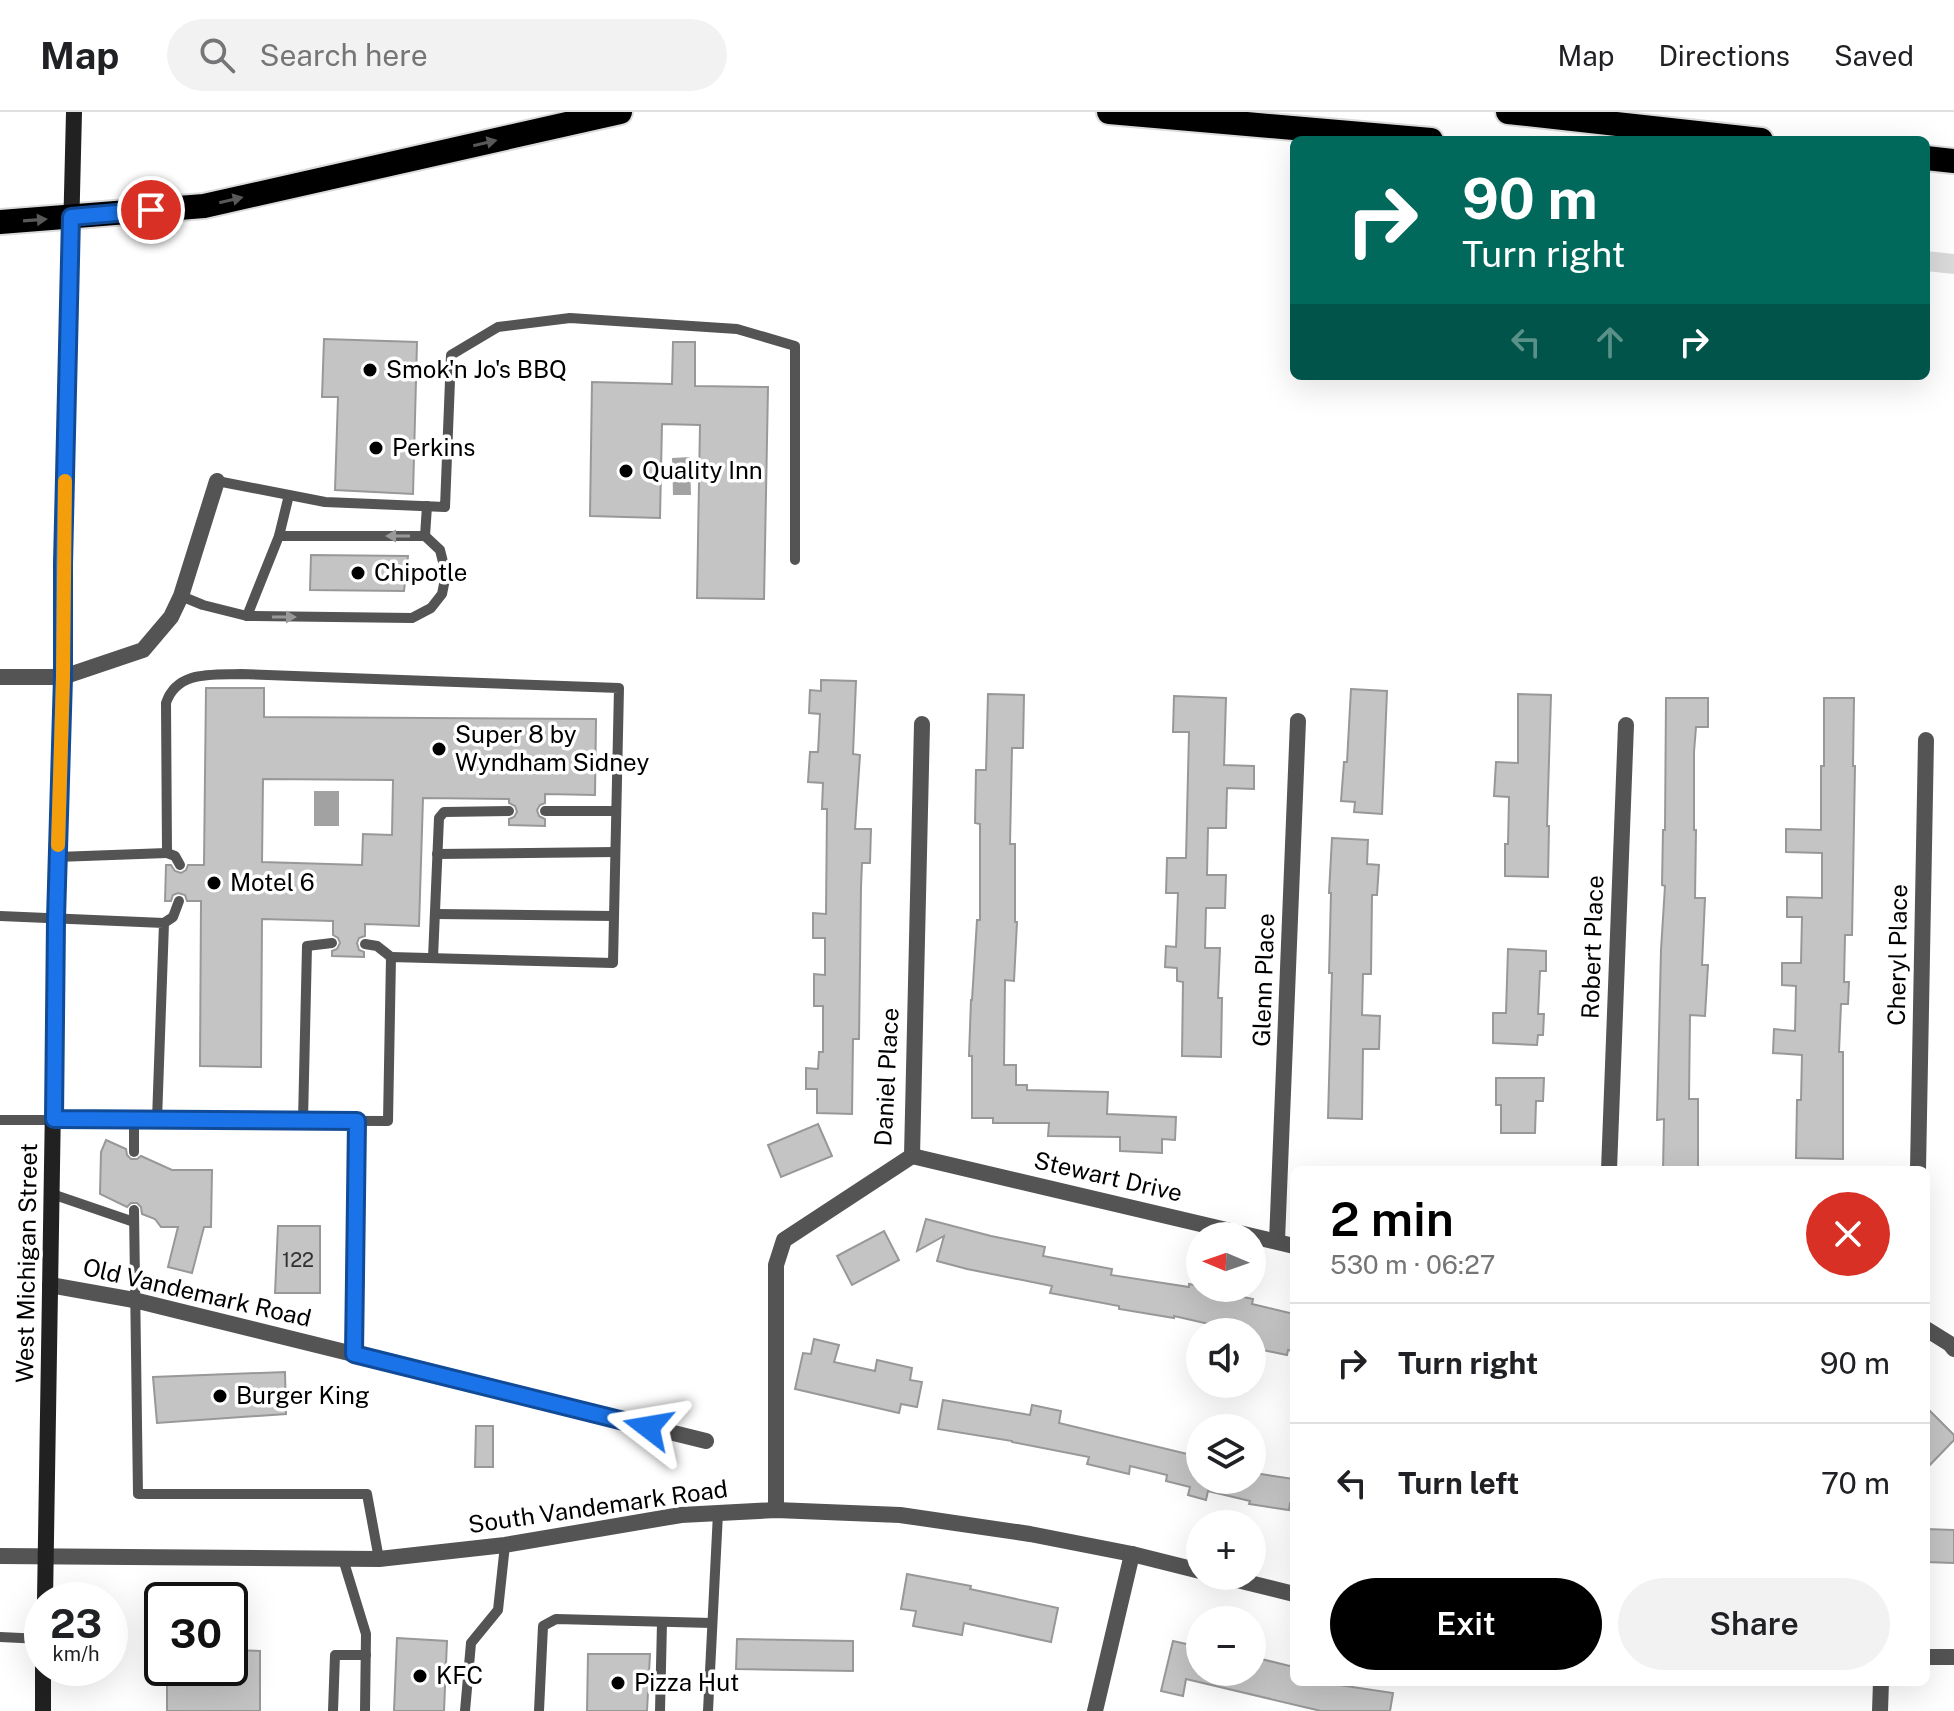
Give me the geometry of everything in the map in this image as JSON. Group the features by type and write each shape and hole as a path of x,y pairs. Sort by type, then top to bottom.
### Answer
{"highway":[{"path":"0,222 204,206 620,112"},
{"path":"1109,112 1385,136"},
{"path":"1508,112 1725,136"},
{"path":"1930,158 1954,161"}],"main road":[{"name":"West Michigan Street","path":"45,1582 63,548 74,112"},
{"path":"43,1686 43,1711"}],"street":[{"path":"0,677 63,677 143,650 171,617 181,596 217,481"},
{"name":"Glenn Place","path":"1286,1243 1298,721"},
{"name":"Daniel Place","path":"776,1510 776,1265 784,1240 912,1156 922,724"},
{"name":"Robert Place","path":"1609,1166 1626,725"},
{"name":"Cheryl Place","path":"1918,1166 1926,740"},
{"name":"Stewart Drive","path":"912,1156 1286,1243"},
{"name":"Old Vandemark Road","path":"50,1285 134,1300 706,1441"},
{"path":"1930,1332 1954,1349"},
{"name":"South Vandemark Road","path":"0,1556 379,1559 505,1545 681,1515 776,1510 900,1515 1030,1534 1186,1568"},
{"path":"1095,1711 1132,1554"},
{"path":"1266,1587 1290,1593"},
{"path":"1930,1657 1954,1657"},
{"path":"1880,1711 1881,1686"}],"lane":[{"path":"217,481 325,502 445,507 451,355 498,327 570,318 737,329 795,346 795,560"},
{"path":"247,616 279,536 289,495"},
{"path":"425,536 427,506"},
{"path":"181,596 247,616 412,618 431,608 442,594 446,574 440,550 425,536 279,536"},
{"path":"167,853 166,703 178,683 197,676 241,674 619,688 613,963 391,957 377,946 365,944"},
{"path":"433,958 439,818 444,812 509,811"},
{"path":"545,811 616,811"},
{"path":"437,854 615,852"},
{"path":"57,857 167,853 175,856 180,865"},
{"path":"0,916 164,923 173,917 179,901"},
{"path":"435,914 614,916"},
{"path":"157,1120 164,923"},
{"path":"303,1121 307,946 332,943"},
{"path":"0,1120 388,1121 391,957"},
{"path":"134,1120 134,1152"},
{"path":"354,1354 357,1121"},
{"path":"52,1194 134,1222"},
{"path":"134,1210 138,1494 367,1494 379,1559"},
{"path":"708,1711 718,1513"},
{"path":"465,1711 471,1643 498,1610 505,1545"},
{"path":"343,1559 366,1634 365,1711"},
{"path":"539,1711 543,1626 556,1619 712,1623"},
{"path":"660,1711 662,1622"},
{"path":"0,1637 24,1638"},
{"path":"333,1711 335,1655 366,1655"}],"shaded area":[{"path":"1930,251 1954,254 1954,274 1930,271"},
{"path":"690,457 691,495 673,495 672,458"},
{"path":"314,791 339,791 339,826 314,826"}],"building":[{"path":"324,339 417,342 413,494 335,490 338,397 322,397"},
{"name":"Quality Inn","path":"673,342 695,342 695,386 768,387 764,599 697,598 700,425 662,424 660,518 590,516 592,382 672,384"},
{"name":"Chipotle","path":"311,555 408,556 404,591 310,590"},
{"path":"821,680 856,681 853,754 860,755 855,829 871,829 870,863 862,863 859,1039 853,1039 852,1114 817,1113 817,1089 806,1089 806,1068 818,1069 819,1052 823,1052 823,1006 814,1006 814,974 825,975 825,938 813,938 813,913 826,914 827,809 822,809 823,783 808,782 810,752 818,752 820,714 809,713 810,690 821,691"},
{"path":"206,688 264,688 264,717 596,719 595,795 545,794 545,803 537,810 539,816 545,819 545,826 509,825 509,819 517,812 509,799 423,798 419,926 365,924 365,936 359,938 357,943 364,957 332,956 332,951 340,943 333,935 333,921 262,919 261,1067 200,1066 201,901 187,901 185,895 178,893 173,895 171,901 165,901 166,865 181,873 188,865 204,865","holes":["263,779 393,780 392,835 363,834 362,865 262,862"]},
{"path":"1351,689 1387,691 1382,814 1354,812 1355,802 1341,801 1344,762 1347,762"},
{"path":"988,694 1024,695 1023,748 1012,748 1010,844 1015,844 1017,922 1014,981 1005,980 1004,1065 1016,1065 1016,1085 1027,1085 1027,1090 1108,1092 1107,1114 1176,1117 1175,1140 1162,1139 1162,1153 1120,1151 1120,1137 1048,1136 1049,1123 993,1123 993,1118 972,1118 972,1056 969,1056 971,1000 977,920 980,920 980,824 975,823 976,770 986,770"},
{"path":"1518,694 1551,695 1548,877 1505,876 1509,797 1494,796 1496,762 1518,763"},
{"path":"1174,696 1226,698 1224,765 1254,766 1254,789 1227,788 1226,828 1208,828 1207,875 1226,875 1225,908 1206,908 1205,948 1220,948 1218,998 1222,998 1221,1057 1182,1056 1183,982 1177,981 1177,968 1165,967 1166,946 1176,947 1178,893 1166,893 1167,858 1186,858 1189,732 1173,732"},
{"path":"1666,698 1708,698 1708,727 1696,727 1694,752 1695,898 1705,898 1702,965 1708,965 1705,1016 1690,1015 1689,1099 1698,1099 1698,1166 1663,1166 1664,1119 1657,1120"},
{"path":"1824,698 1854,698 1852,935 1845,935 1844,982 1849,982 1848,1004 1841,1004 1839,1052 1843,1052 1843,1159 1796,1158 1802,1055 1773,1053 1774,1029 1795,1031 1796,986 1782,985 1782,963 1801,963 1802,917 1787,917 1787,897 1822,898 1822,853 1786,852 1786,829 1821,830"},
{"path":"1332,838 1368,840 1367,864 1379,865 1377,895 1372,895 1371,974 1363,974 1362,1015 1380,1016 1379,1049 1363,1049 1362,1119 1328,1118"},
{"path":"1508,949 1546,951 1546,971 1540,971 1538,1014 1544,1014 1543,1035 1538,1035 1537,1045 1493,1043 1493,1013 1506,1013"},
{"path":"1496,1078 1544,1078 1543,1101 1536,1101 1535,1133 1501,1133 1501,1105 1496,1105"},
{"path":"818,1124 832,1156 781,1177 768,1145"},
{"path":"106,1140 126,1149 131,1159 141,1156 172,1170 212,1170 211,1227 204,1227 192,1273 168,1267 178,1227 161,1227 155,1219 142,1214 137,1203 127,1207 100,1194 101,1152"},
{"path":"926,1219 1045,1247 1043,1256 1112,1269 1111,1275 1186,1287 1186,1302 1252,1302 1290,1313 1290,1350 1287,1355 1266,1351 1266,1318 1186,1319 1119,1309 1119,1306 1050,1293 1052,1286 937,1261 944,1236 917,1251"},
{"path":"278,1226 320,1226 320,1293 275,1293"},
{"path":"884,1231 899,1260 852,1285 837,1256"},
{"path":"814,1339 839,1345 834,1362 875,1371 877,1360 912,1368 910,1380 922,1382 917,1407 901,1404 899,1413 795,1389 803,1353 811,1354"},
{"name":"Burger King","path":"285,1372 286,1414 157,1423 153,1377"},
{"path":"943,1400 1030,1415 1032,1405 1061,1411 1059,1423 1186,1454 1186,1486 1166,1481 1167,1475 1130,1466 1129,1474 1087,1464 1089,1457 938,1429"},
{"path":"1930,1411 1954,1435 1954,1440 1930,1465"},
{"path":"476,1426 493,1426 493,1467 475,1467"},
{"path":"1266,1475 1290,1478 1289,1510 1249,1504 1250,1501 1221,1494 1266,1494"},
{"path":"1188,1494 1207,1494 1206,1500"},
{"path":"1930,1529 1954,1530 1954,1563 1930,1562"},
{"path":"907,1574 1058,1608 1051,1642 964,1623 962,1635 913,1626 916,1611 901,1609"},
{"name":"KFC","path":"397,1638 447,1641 444,1711 394,1711"},
{"path":"737,1639 853,1641 853,1671 736,1669"},
{"path":"1173,1641 1186,1644 1183,1696 1161,1691"},
{"path":"248,1651 260,1651 260,1711 167,1711 167,1686 248,1686"},
{"name":"Pizza Hut","path":"588,1654 650,1654 647,1711 587,1711"},
{"path":"1266,1660 1290,1666 1290,1686 1346,1686 1393,1693 1390,1711 1321,1711 1216,1686 1266,1686"}],"slow traffic":[{"path":"58,845 65,481"}],"place":[{"name":"Smok'n Jo's BBQ","path":"370,370"},
{"name":"Perkins","path":"376,448"},
{"name":"Quality Inn","path":"626,471"},
{"name":"Chipotle","path":"358,573"},
{"name":"Super 8 by Wyndham Sidney","path":"439,749"},
{"name":"Motel 6","path":"214,883"},
{"name":"Burger King","path":"220,1396"},
{"name":"KFC","path":"420,1676"},
{"name":"Pizza Hut","path":"618,1683"}],"route":[{"path":"151,210 71,217 54,1119 357,1121 354,1354 648,1427"}]}
